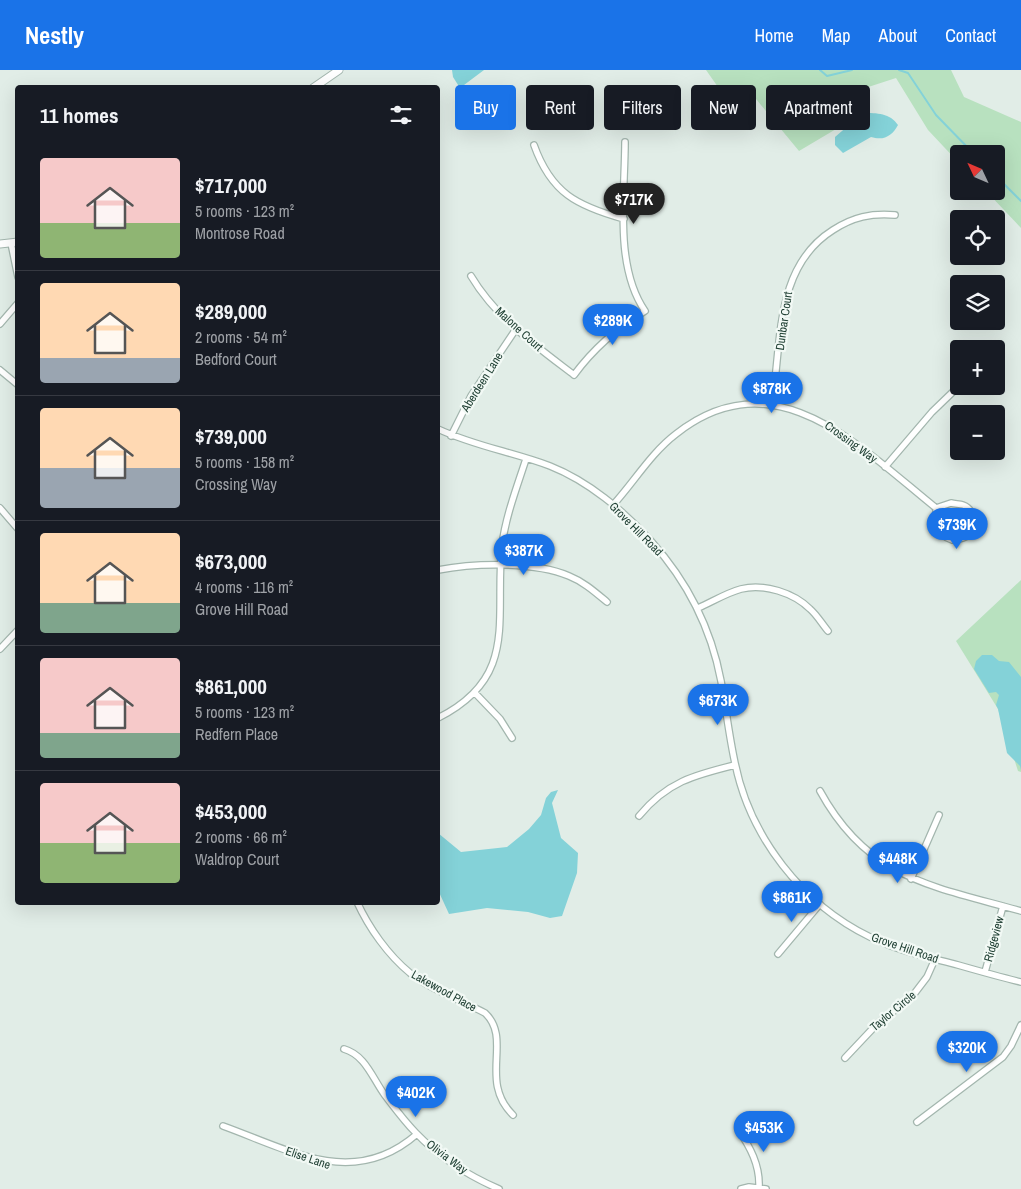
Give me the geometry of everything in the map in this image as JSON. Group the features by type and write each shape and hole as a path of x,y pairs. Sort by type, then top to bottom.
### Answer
{"street":[{"path":"317,85 339,70"},
{"path":"534,145 545,171 569,197 587,208 624,219 625,142"},
{"name":"Dunbar Court","path":"772,403 784,306 791,279 801,261 824,235 843,223 870,214 895,215"},
{"name":"Malone Court","path":"471,276 479,289 516,329 574,375 600,343 623,324 645,311 636,299 626,260 624,219"},
{"path":"0,244 14,242"},
{"path":"0,324 15,306"},
{"name":"Aberdeen Lane","path":"451,436 475,389 516,329"},
{"path":"0,370 15,382"},
{"path":"885,467 932,412 950,395"},
{"name":"Crossing Way","path":"613,505 659,450 686,427 717,411 746,404 772,403 824,422 936,508"},
{"name":"Grove Hill Road","path":"440,430 451,436 550,466 568,475 613,505 664,556 681,579 698,608 714,652 721,679 735,765 749,809 764,839 793,878 820,904 870,937 902,950 1021,982"},
{"path":"440,717 475,693 493,665 497,652 502,544 508,516 526,459"},
{"path":"951,503 964,505 969,509 973,521 970,533 965,538 952,540 946,538 938,528 936,508 951,503"},
{"path":"0,508 15,525"},
{"path":"440,570 464,566 529,566 549,569 569,576 588,586 606,602"},
{"path":"698,608 739,589 760,588 773,590 792,597 810,609 828,630"},
{"path":"0,649 15,633"},
{"path":"475,693 500,719 512,738"},
{"path":"639,816 662,792 674,784 698,774 735,765"},
{"path":"820,791 832,812 859,844 886,865 911,879 1021,911"},
{"path":"911,879 939,816"},
{"path":"778,954 820,904"},
{"name":"Lakewood Place","path":"359,905 376,933 406,969 422,981 485,1013 490,1018 496,1030 497,1090 502,1103 513,1115"},
{"name":"Ridgeview","path":"985,972 1003,906"},
{"name":"Taylor Circle","path":"845,1058 878,1023 911,998 927,977 935,959"},
{"path":"917,1122 1003,1057 1011,1046 1021,1025"},
{"name":"Olivia Way","path":"344,1049 352,1051 362,1060 394,1108 417,1134 462,1169 499,1189"},
{"name":"Elise Lane","path":"224,1126 301,1158 337,1168 357,1167 385,1159 404,1148 417,1134"},
{"path":"738,1129 749,1146 758,1167 762,1188 741,1189"}],"green space":[{"path":"706,70 951,70 964,97 1021,122 1021,228 995,200 1005,200 1005,145 950,145 950,153 928,130 896,78 870,86 766,85 766,111 756,99 756,85 717,85"},
{"path":"782,130 834,130 799,151"},
{"path":"1021,580 1021,772 1018,771 998,709 956,641"}],"water":[{"path":"452,70 484,70 464,85 458,85 453,77"},
{"path":"870,113 887,116 898,125 887,137 871,137 843,153 835,145 835,137 843,130 870,130"},
{"path":"982,655 992,655 999,661 1009,662 1021,677 1021,770 1020,766 1007,753 996,705 999,695 996,692 989,693 974,669 976,661"},
{"path":"558,790 552,803 561,838 578,853 577,873 562,916 550,918 528,912 487,908 449,914 440,894 440,835 461,852 507,847 529,829 541,815 546,798 551,792"}],"waterway":[{"path":"820,70 827,76 852,70"},
{"path":"899,70 908,73 936,115 965,145"},
{"path":"1005,185 1021,201"}]}
